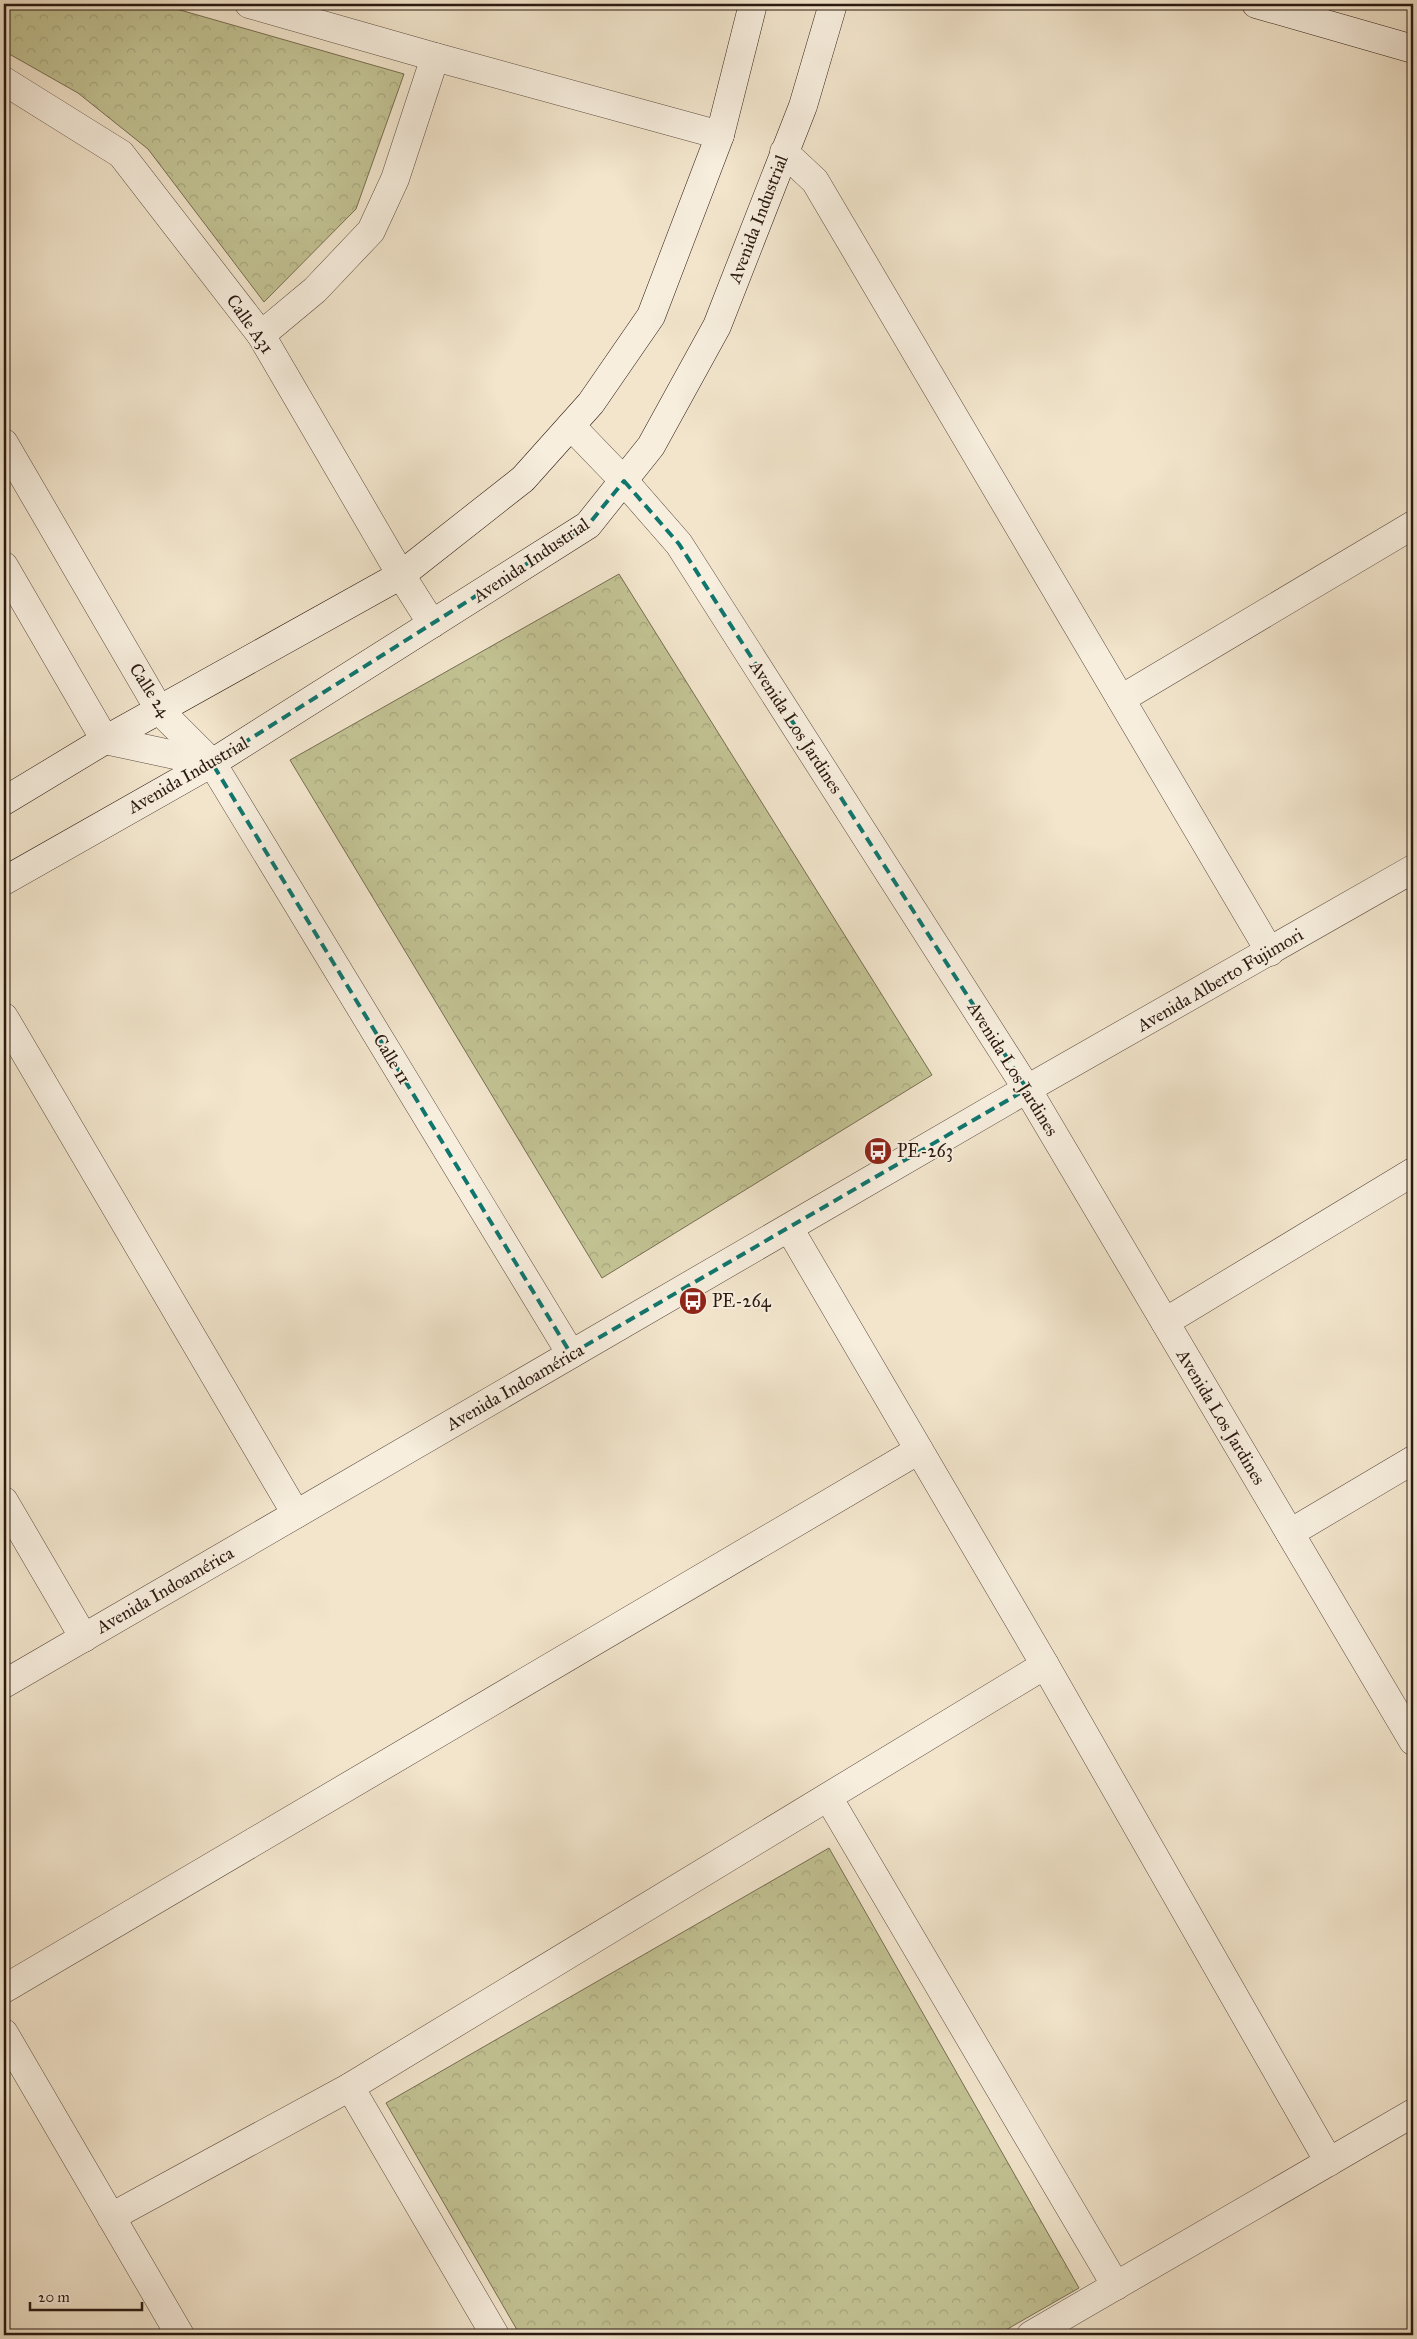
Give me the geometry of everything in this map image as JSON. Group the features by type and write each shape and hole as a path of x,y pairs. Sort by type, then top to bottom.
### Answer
{"street":[{"path":"248,4 435,58 720,135"},
{"path":"4,802 105,740 401,575 523,479 591,403 652,316 720,135 753,4"},
{"name":"Avenida Industrial","path":"4,881 212,763 588,525 651,446 717,326 803,106 833,4"},
{"path":"1256,4 1413,49"},
{"path":"261,335 316,290 371,231 395,179 435,58"},
{"name":"Calle A31","path":"4,81 121,154 261,335 401,575 432,624"},
{"path":"784,152 815,181 1270,952"},
{"name":"Avenida Los Jardines","path":"571,426 624,481 679,544 1026,1089 1413,1741"},
{"name":"Calle 24","path":"4,443 160,711 212,763"},
{"path":"1121,700 1413,525"},
{"path":"4,566 105,740 212,763"},
{"name":"Calle 11","path":"212,763 571,1354"},
{"name":"Avenida Alberto Fujimori","path":"1026,1089 1413,869"},
{"path":"4,1017 296,1514"},
{"name":"Avenida Indoamérica","path":"4,1684 1026,1089"},
{"path":"1165,1322 1413,1172"},
{"path":"789,1228 1045,1665 1329,2162"},
{"path":"4,1989 919,1450"},
{"path":"1290,1533 1413,1460"},
{"path":"4,1501 84,1638"},
{"path":"112,2217 350,2087 1045,1665"},
{"path":"828,1797 1116,2286"},
{"path":"4,2033 180,2335"},
{"path":"350,2087 495,2335"},
{"path":"1031,2335 1413,2113"}],"highlighted area":[{"path":"624,481 679,544 1027,1089 571,1354 212,763 588,525"}],"green space":[{"path":"4,4 159,4 404,74 356,209 264,302 148,149 78,93 4,51"},
{"path":"619,574 932,1075 602,1278 290,760"},
{"path":"829,1848 1079,2288 997,2335 520,2335 386,2103"}],"place":[{"name":"PE-263","path":"878,1151"},
{"name":"PE-264","path":"693,1301"}]}
